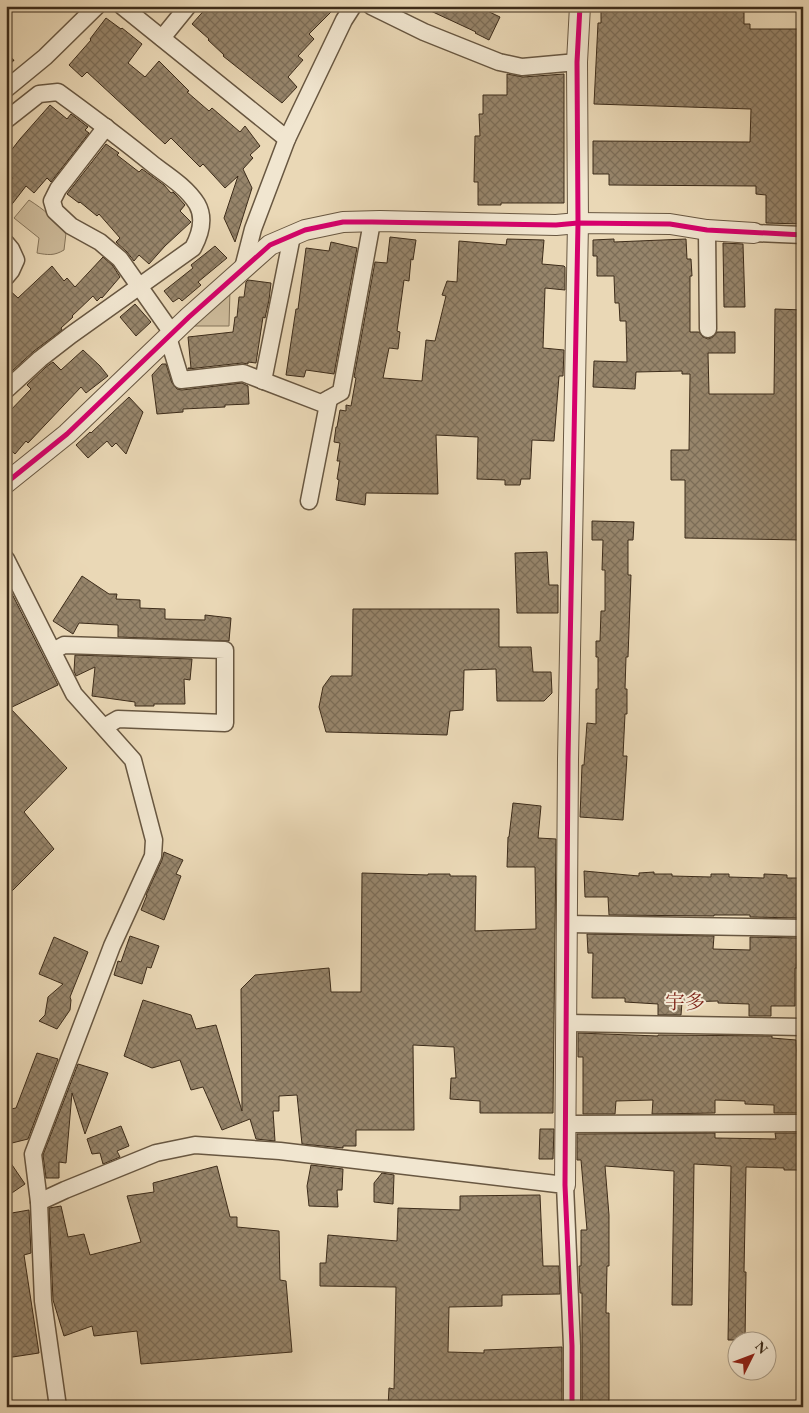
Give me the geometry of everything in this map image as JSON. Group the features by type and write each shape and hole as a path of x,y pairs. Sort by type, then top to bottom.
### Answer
{"street":[{"path":"6,89 45,57 97,6"},
{"path":"122,6 287,139"},
{"path":"162,38 188,6"},
{"path":"371,6 424,32 499,62 522,67 577,62"},
{"path":"572,1407 572,1346 565,1185 568,759 578,223 577,62 580,6"},
{"path":"243,268 253,228 287,139 351,7"},
{"path":"6,120 39,94 58,92 187,191 198,206 202,221 200,236 193,248 71,335 40,359 6,390"},
{"path":"106,127 58,189 52,201 55,210 71,226 100,242 120,259 140,286 170,335 181,380 243,373 321,403 341,392 372,222"},
{"path":"6,483 67,434 170,335 270,245 305,230 343,222 556,225 578,223 670,224 707,230 803,235"},
{"path":"707,230 708,329"},
{"path":"263,382 292,236"},
{"path":"6,243 12,249 16,260 12,272 6,277"},
{"path":"309,501 329,398"},
{"path":"6,559 74,694 133,760 154,840 153,856 112,946 33,1154 39,1202 44,1301 58,1407"},
{"path":"53,651 64,645 225,650 225,723 118,719 104,727"},
{"path":"567,924 803,928"},
{"path":"566,1023 803,1027"},
{"path":"566,1124 803,1123"},
{"path":"39,1202 156,1153 195,1145 280,1151 565,1185"}],"shaded area":[{"path":"29,200 58,223 66,233 64,250 51,255 37,253 39,238 14,218"},
{"path":"230,289 229,326 193,326"}],"building":[{"path":"208,6 337,6 309,34 314,39 298,56 303,60 288,77 297,87 282,103 223,56 209,39 192,24"},
{"path":"420,6 477,6 500,17 489,40"},
{"path":"601,6 744,6 744,24 750,24 750,29 803,29 803,224 766,223 766,195 756,194 756,186 609,185 609,174 593,174 593,141 750,142 751,109 594,104 598,23 601,23"},
{"path":"106,18 142,44 128,63 145,77 159,61 189,91 187,92 209,111 212,108 240,132 245,126 260,146 250,155 253,158 243,169 252,188 235,242 224,218 238,176 225,188 203,164 200,167 171,138 165,144 87,72 82,77 69,65 91,40"},
{"path":"507,74 523,77 564,74 564,203 478,205 478,182 474,182 475,136 480,136 479,114 483,114 483,95 507,95"},
{"path":"50,105 67,119 71,114 88,127 85,130 89,133 51,182 47,178 34,193 26,186 6,212 6,187 13,178 6,171 6,157"},
{"path":"106,144 119,153 117,155 139,172 142,169 164,185 185,205 180,211 191,222 149,264 139,255 134,261 116,242 120,238 99,214 97,216 67,194"},
{"path":"390,237 416,240 413,260 411,259 409,281 404,280 397,331 400,332 398,349 389,348 383,378 422,381 426,340 435,341 446,296 442,295 447,281 457,282 459,241 506,245 507,239 544,240 542,264 565,267 565,290 545,288 543,348 564,350 563,376 559,376 554,441 532,440 530,479 521,479 520,485 505,485 505,480 477,479 478,437 436,435 438,494 366,493 365,505 336,500 340,461 337,461 340,443 334,442 336,427 340,410 346,411 346,405 351,406 356,378 354,377 375,262 387,263"},
{"path":"614,239 614,242 686,239 687,259 691,259 692,276 690,276 690,332 699,332 708,339 717,332 735,332 735,353 708,353 709,394 774,394 775,309 803,310 803,540 685,538 685,480 671,480 671,450 689,450 690,374 682,374 682,371 636,372 635,389 593,387 594,361 627,362 626,321 620,321 619,303 615,303 614,276 597,276 597,256 593,256 593,240"},
{"path":"331,242 357,248 334,374 306,370 304,377 286,375 296,309 298,309 306,248 329,251"},
{"path":"723,243 743,244 745,307 724,307"},
{"path":"215,246 227,258 198,282 201,285 182,301 179,298 173,302 164,291 193,268 191,265"},
{"path":"103,257 113,266 120,277 102,298 97,301 93,296 61,328 62,330 34,351 12,371 6,365 6,287 18,298 52,266 64,281 67,278 75,287"},
{"path":"248,280 271,283 265,318 263,317 256,363 248,362 248,364 188,369 191,368 188,337 233,332 239,297 244,297"},
{"path":"135,304 151,322 136,336 120,317"},
{"path":"83,350 108,376 86,393 81,387 28,443 26,441 15,454 6,446 6,415 31,389 27,385 46,367 53,362 61,370"},
{"path":"162,364 166,364 172,383 177,389 242,383 248,386 249,404 183,409 183,412 157,414 152,375"},
{"path":"129,397 143,412 126,454 116,443 112,447 107,441 88,458 76,445"},
{"path":"592,521 634,522 633,540 628,540 628,575 631,575 628,657 626,657 625,689 627,689 627,714 625,714 623,756 627,756 623,820 580,817 582,765 584,765 587,723 596,724 598,657 596,657 596,641 600,641 601,611 605,611 605,570 602,570 603,540 592,540"},
{"path":"547,552 549,585 558,585 558,613 517,613 515,553"},
{"path":"82,576 109,594 117,594 116,599 140,600 140,608 165,609 165,619 205,620 205,615 231,618 229,641 118,637 118,625 79,623 73,634 53,621"},
{"path":"6,582 58,685 10,708 67,768 24,812 54,849 6,897"},
{"path":"353,609 499,609 499,647 531,647 533,672 551,672 552,693 544,701 497,701 496,669 464,670 463,710 450,711 447,735 326,732 319,707 323,687 331,676 352,676"},
{"path":"75,655 192,659 190,680 184,679 185,704 135,706 135,702 92,696 95,667 76,676 74,671"},
{"path":"513,803 541,806 538,838 556,839 553,1113 480,1113 480,1101 450,1099 451,1078 456,1078 454,1047 413,1045 414,1130 356,1130 356,1146 343,1146 343,1148 302,1144 297,1095 279,1096 279,1111 273,1111 275,1141 256,1139 250,1119 222,1130 203,1087 191,1090 180,1060 152,1068 124,1056 143,1000 191,1015 196,1029 216,1025 242,1111 241,989 255,975 329,968 331,992 361,992 362,873 476,876 475,931 536,929 535,867 507,867 508,837"},
{"path":"164,852 183,860 176,874 181,876 164,920 141,910"},
{"path":"584,871 639,876 639,873 654,872 654,874 672,874 672,876 711,877 711,874 729,874 729,877 764,878 764,874 787,875 787,878 803,878 803,915 798,915 798,918 750,917 750,915 609,915 608,897 585,897"},
{"path":"587,934 714,936 713,949 750,950 750,937 798,938 797,968 795,968 795,1006 771,1006 771,1016 749,1016 749,1004 718,1003 718,1001 682,1002 681,1015 658,1015 658,1004 625,1002 625,998 592,998 593,953 588,953"},
{"path":"130,936 159,946 151,968 147,967 142,984 114,975 118,961 121,962"},
{"path":"54,937 88,952 70,997 70,1010 57,1029 39,1021 45,1015 48,997 63,984 39,974"},
{"path":"578,1033 658,1036 772,1036 772,1038 796,1040 797,1060 801,1060 800,1113 774,1113 774,1105 745,1104 745,1101 715,1100 715,1113 652,1114 653,1100 616,1101 615,1114 583,1114 583,1057 578,1057"},
{"path":"37,1053 58,1059 28,1139 12,1143 6,1123 6,1110 16,1108"},
{"path":"78,1064 108,1073 85,1134 72,1093 66,1163 59,1162 59,1178 46,1178 43,1155"},
{"path":"121,1126 129,1146 117,1151 120,1157 103,1164 100,1153 92,1154 87,1139"},
{"path":"540,1129 554,1129 553,1159 539,1159"},
{"path":"715,1133 715,1138 776,1139 775,1133 799,1133 799,1139 803,1139 803,1170 746,1167 745,1330 728,1330 731,1166 694,1164 692,1305 672,1305 674,1171 605,1166 609,1215 609,1266 607,1266 606,1313 609,1313 609,1407 582,1407 582,1293 580,1293 579,1266 581,1266 581,1230 587,1230 581,1160 577,1160 577,1134"},
{"path":"6,1156 25,1184 6,1197"},
{"path":"311,1165 343,1169 342,1190 337,1190 338,1207 309,1206 307,1186"},
{"path":"217,1166 230,1217 237,1217 237,1227 279,1231 280,1280 286,1281 292,1352 141,1364 137,1331 94,1336 92,1326 64,1336 53,1300 49,1208 61,1206 68,1237 84,1234 90,1255 141,1242 127,1196 154,1192 153,1183"},
{"path":"382,1173 394,1175 393,1204 374,1202 374,1183"},
{"path":"540,1195 543,1266 559,1266 560,1294 502,1295 502,1306 449,1307 448,1352 484,1353 484,1350 562,1347 562,1407 388,1407 389,1388 394,1389 396,1287 320,1286 320,1263 326,1263 328,1235 397,1241 398,1208 460,1210 460,1196"},
{"path":"29,1210 31,1253 24,1255 39,1353 6,1358 6,1214"}],"cycle path":[{"path":"572,1407 572,1346 565,1185 568,759 578,223 577,62 580,6"},
{"path":"6,483 67,434 189,317 270,245 305,230 343,222 556,225 578,223 670,224 707,230 803,235"}],"district":[{"name":"宇多","path":"685,1002"}]}
